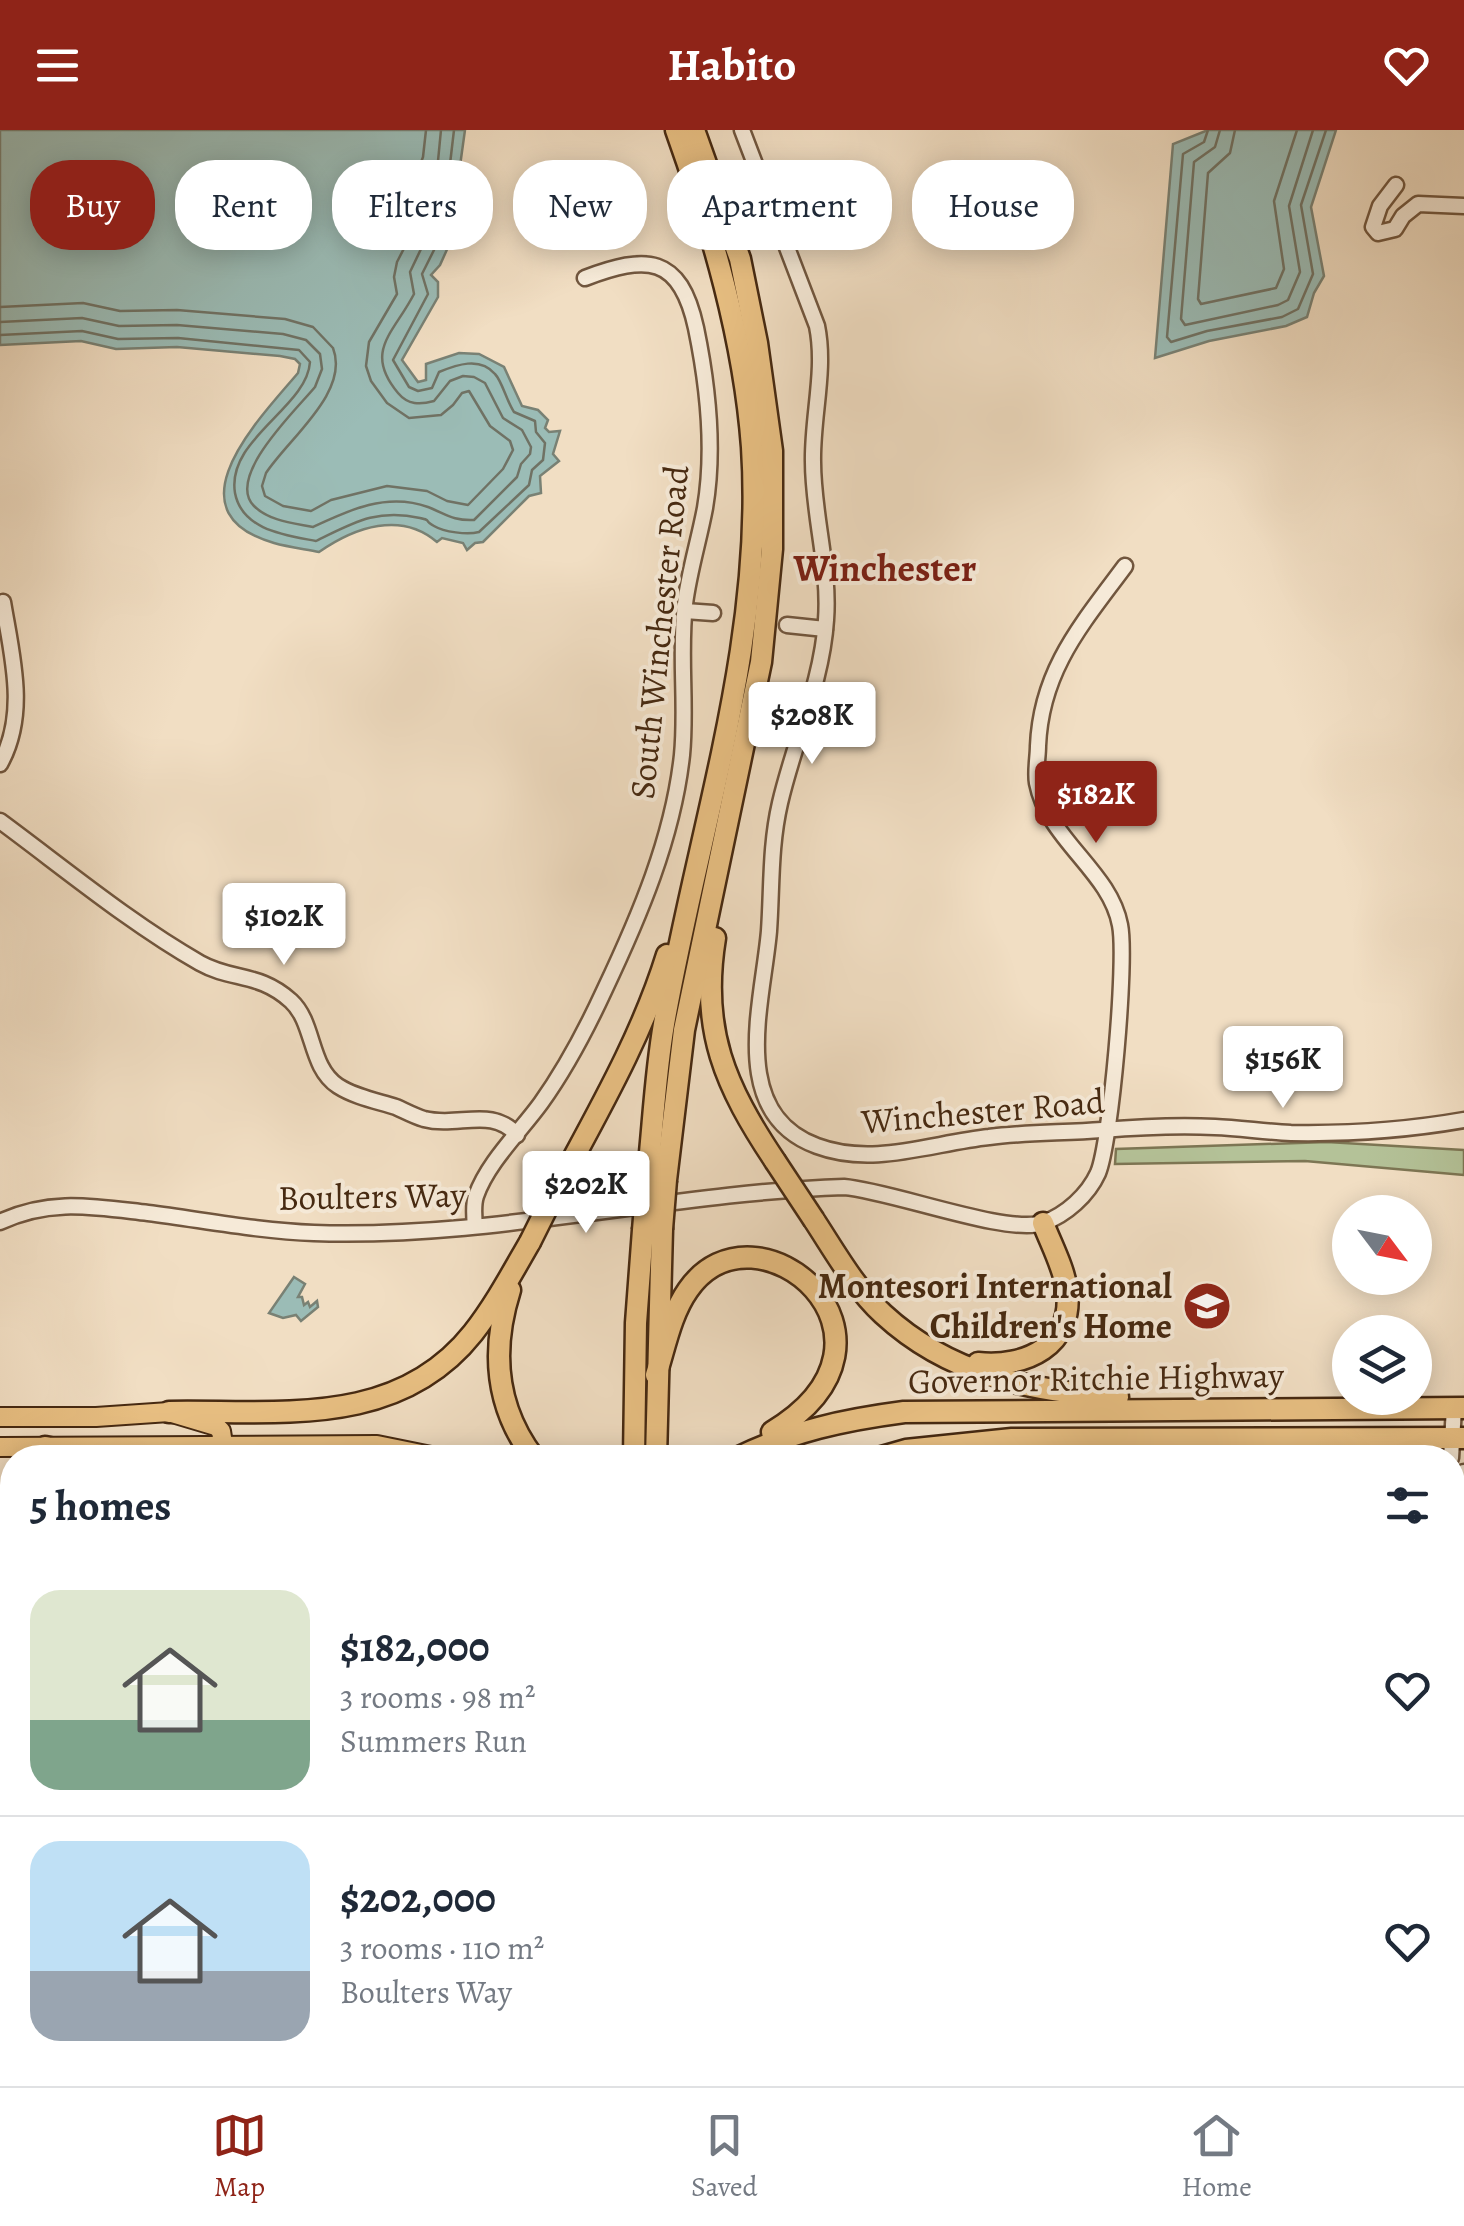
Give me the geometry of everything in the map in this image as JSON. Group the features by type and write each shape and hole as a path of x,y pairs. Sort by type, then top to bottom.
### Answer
{"highway":[{"path":"634,1445 636,1322 657,1181 664,1025 740,656 752,543 752,446 719,263 676,130"},
{"path":"694,130 740,259 772,451 772,550 760,662 712,959 716,1042 727,1080 744,1114 865,1294 917,1341 952,1363 978,1374 1072,1394 1264,1408"},
{"path":"657,1181 760,662"},
{"path":"526,1445 510,1418 501,1391 499,1334 505,1306 530,1242 616,1078 659,982 702,848"},
{"path":"917,1341 982,1364 1034,1358 1045,1350 1063,1325 1067,1289 1043,1223"},
{"path":"652,1230 656,1445"},
{"path":"169,1412 331,1409 363,1405 395,1394 434,1371 472,1335 530,1242"},
{"path":"656,1376 678,1310 689,1288 706,1272 728,1261 750,1258 793,1270 813,1284 828,1305 835,1335 834,1359 824,1386 806,1408 754,1445"},
{"name":"Governor Ritchie Highway","path":"762,1445 844,1420 904,1412 1459,1408"},
{"name":"Governor Ritchie Highway","path":"950,1445 1012,1438 1456,1444"},
{"path":"1124,1445 1198,1440"}],"main road":[{"path":"0,1417 169,1412 208,1421 216,1426 222,1445"}],"street":[{"name":"Winchester Road","path":"742,130 818,326 822,349 812,466 826,582 825,629 814,690 796,744 771,851 769,931 756,1064 762,1091 782,1124 816,1146 852,1155 896,1154 944,1142 1000,1135 1215,1127 1334,1133 1464,1120"},
{"path":"1396,185 1380,206 1373,227 1378,232 1396,229 1403,216 1418,204 1464,206"},
{"name":"South Winchester Road","path":"474,1226 476,1195 575,1050 650,887 682,759 684,612 705,506 708,467 709,417 694,322 679,284 661,266 644,262 617,266 585,278"},
{"path":"1043,1223 1073,1204 1099,1170 1107,1130 1121,964 1120,925 1106,890 1049,817 1036,782 1038,734 1045,690 1082,623 1125,566"},
{"path":"0,764 13,727 17,686 4,602"},
{"path":"684,612 712,614"},
{"path":"787,625 825,629"},
{"path":"0,821 170,945 206,966 264,981 293,1003 305,1018 315,1055 335,1085 424,1119 490,1119 507,1124 518,1135"},
{"name":"Boulters Way","path":"0,1222 36,1208 62,1204 313,1233 436,1230 844,1187 871,1190 1005,1224 1043,1223"},
{"path":"1456,1444 1459,1408"}],"green space":[{"path":"1327,1142 1464,1150 1464,1175 1305,1161 1115,1164 1116,1149"}],"water":[{"path":"0,130 465,130 461,160 332,160 332,250 447,250 431,275 438,282 438,297 402,360 418,382 426,380 426,364 459,353 479,354 504,367 522,406 538,410 548,420 545,428 549,432 560,431 553,454 559,461 540,476 541,493 529,496 483,542 467,550 463,543 442,538 437,542 408,527 393,525 363,530 319,552 274,543 243,529 227,510 224,487 246,438 298,373 300,364 295,359 177,347 116,349 81,341 0,345"},
{"path":"1208,130 1336,130 1311,207 1324,276 1307,317 1286,326 1209,341 1155,358 1173,144"},
{"path":"294,1277 305,1284 298,1297 302,1297 304,1305 308,1302 310,1307 317,1301 318,1307 301,1321 296,1315 283,1318 269,1313"}],"place":[{"name":"Montesori International Children's Home","path":"1207,1306"}],"district":[{"name":"Winchester","path":"885,568"}]}
